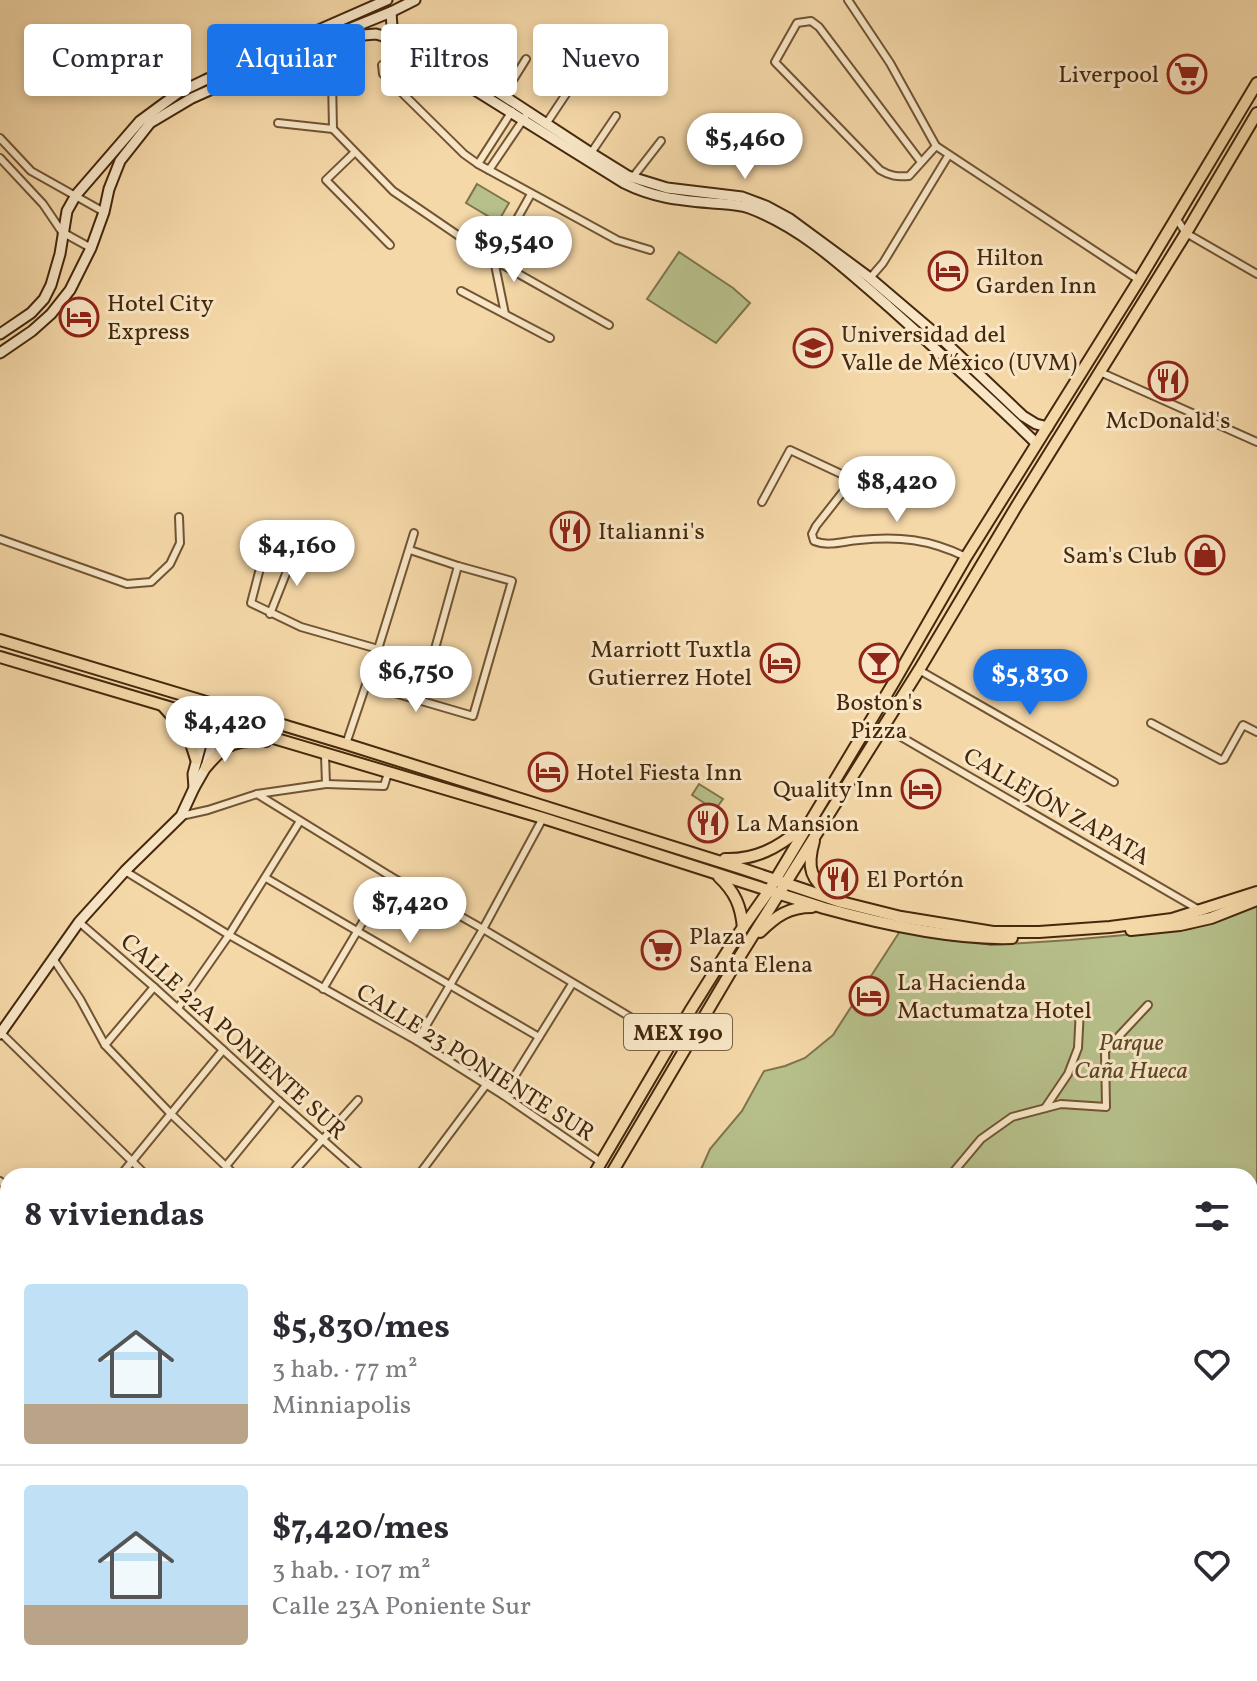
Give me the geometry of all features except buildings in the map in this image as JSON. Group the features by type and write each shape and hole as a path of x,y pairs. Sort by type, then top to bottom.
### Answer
{"main road":[{"path":"0,334 31,313 44,299 56,270 67,211 76,195 140,121 178,93 387,0"},
{"path":"361,24 415,0"},
{"path":"391,12 392,24"},
{"path":"365,35 383,36 526,116 616,173 667,188 742,197 766,206 805,229 870,278 1036,443"},
{"name":"MEX 190","path":"780,882 808,823 966,557 1139,280 1257,83"},
{"path":"0,353 51,314 70,290 91,248 120,161 150,123 207,91"},
{"path":"503,96 514,109"},
{"name":"MEX 190","path":"616,1168 747,944 773,893 884,727 1257,113"},
{"path":"526,116 546,124 591,153 644,193 668,199 745,206 792,228 913,322 1023,416 1048,427"},
{"path":"0,640 346,744 841,902 901,917 993,932 1039,932 1172,919 1206,914 1257,900"},
{"path":"0,657 563,824 773,893 878,922 992,939 1104,934 1175,925 1257,892"},
{"path":"161,704 188,734 196,759"},
{"path":"194,788 196,759 212,704"},
{"path":"206,767 223,707"},
{"path":"0,1033 79,922 181,816 206,767 218,753 231,743 249,740 283,742"},
{"path":"523,812 526,801"},
{"path":"563,824 571,822 576,816"},
{"path":"711,859 752,858 783,844 808,823"},
{"path":"816,832 811,872 821,888 841,902"},
{"path":"714,873 735,894 743,928"},
{"name":"MEX 190","path":"599,1168 743,928 773,893"},
{"path":"747,944 782,912 796,908 824,908"}],"street":[{"path":"848,0 890,63 936,146 1139,280"},
{"path":"921,162 819,27 811,21 797,23 775,62 880,170 897,177 909,176 936,146"},
{"path":"517,73 526,59"},
{"path":"332,96 333,129 393,191 494,260 609,325"},
{"path":"405,96 478,164 617,240 650,250"},
{"path":"546,124 565,96"},
{"path":"478,164 514,109"},
{"path":"489,170 526,116"},
{"path":"591,153 616,116"},
{"path":"278,123 333,129"},
{"path":"0,138 31,171 104,212"},
{"path":"633,177 661,141"},
{"path":"354,153 326,180 390,245"},
{"path":"870,278 883,263 948,156"},
{"path":"0,158 43,204 62,232 91,248"},
{"path":"505,314 494,260 531,194"},
{"path":"1176,218 1186,233 1257,274"},
{"path":"461,291 550,338"},
{"path":"1100,372 1257,442"},
{"path":"762,502 790,450 884,494"},
{"path":"853,479 816,526 812,534 814,541 823,544 860,539 918,540 966,557"},
{"path":"0,539 127,584 151,582 170,564 180,543 179,517"},
{"path":"346,744 414,533"},
{"path":"266,545 251,603 301,627 378,649"},
{"path":"367,685 473,716 512,581 410,550"},
{"path":"270,614 295,551"},
{"path":"421,699 458,566"},
{"path":"919,670 1114,782"},
{"path":"1151,723 1221,760 1243,725 1257,732"},
{"name":"CALLEJÓN ZAPATA","path":"884,727 1206,914"},
{"path":"325,755 326,784"},
{"path":"181,816 257,794 326,784 384,786 388,773"},
{"path":"257,794 672,1042"},
{"path":"417,1041 543,818"},
{"path":"178,1008 229,935 300,821"},
{"name":"CALLE 23 PONIENTE SUR","path":"125,871 229,935 417,1041 602,1163"},
{"path":"323,989 390,876"},
{"path":"266,878 539,1037"},
{"name":"CALLE 22A PONIENTE SUR","path":"79,922 355,1168"},
{"path":"54,960 105,1045 226,1166 279,1101"},
{"path":"503,1095 572,984"},
{"path":"105,1045 154,987"},
{"path":"957,1168 981,1139 1012,1117 1061,1104 1106,1107 1105,1051 1148,1005"},
{"path":"1045,1108 1068,1074 1078,1048 1080,1009"},
{"path":"0,1033 138,1168"},
{"path":"127,1168 223,1050"},
{"path":"424,1168 486,1085"},
{"path":"297,1168 358,1100"}],"green space":[{"path":"477,184 509,203 498,222 466,203"},
{"path":"679,252 750,303 716,343 647,299"},
{"path":"699,784 723,799 715,810 692,795"},
{"name":"Parque Caña Hueca","path":"1257,903 1257,1168 702,1168 710,1149 742,1111 764,1071 805,1058 833,1035 902,928 991,945 1190,929"}],"place":[{"name":"Liverpool","path":"1187,74"},
{"name":"Hilton Garden Inn","path":"948,271"},
{"name":"Hotel City Express","path":"79,317"},
{"name":"Universidad del Valle de México (UVM)","path":"813,348"},
{"name":"McDonald's","path":"1168,381"},
{"name":"Italianni's","path":"570,531"},
{"name":"Sam's Club","path":"1205,555"},
{"name":"Marriott Tuxtla Gutierrez Hotel","path":"780,663"},
{"name":"Boston's Pizza","path":"879,663"},
{"name":"Hotel Fiesta Inn","path":"548,772"},
{"name":"Quality Inn","path":"921,789"},
{"name":"La Mansion","path":"708,823"},
{"name":"El Portón","path":"838,879"},
{"name":"Plaza Santa Elena","path":"661,950"},
{"name":"La Hacienda Mactumatza Hotel","path":"869,996"}]}
